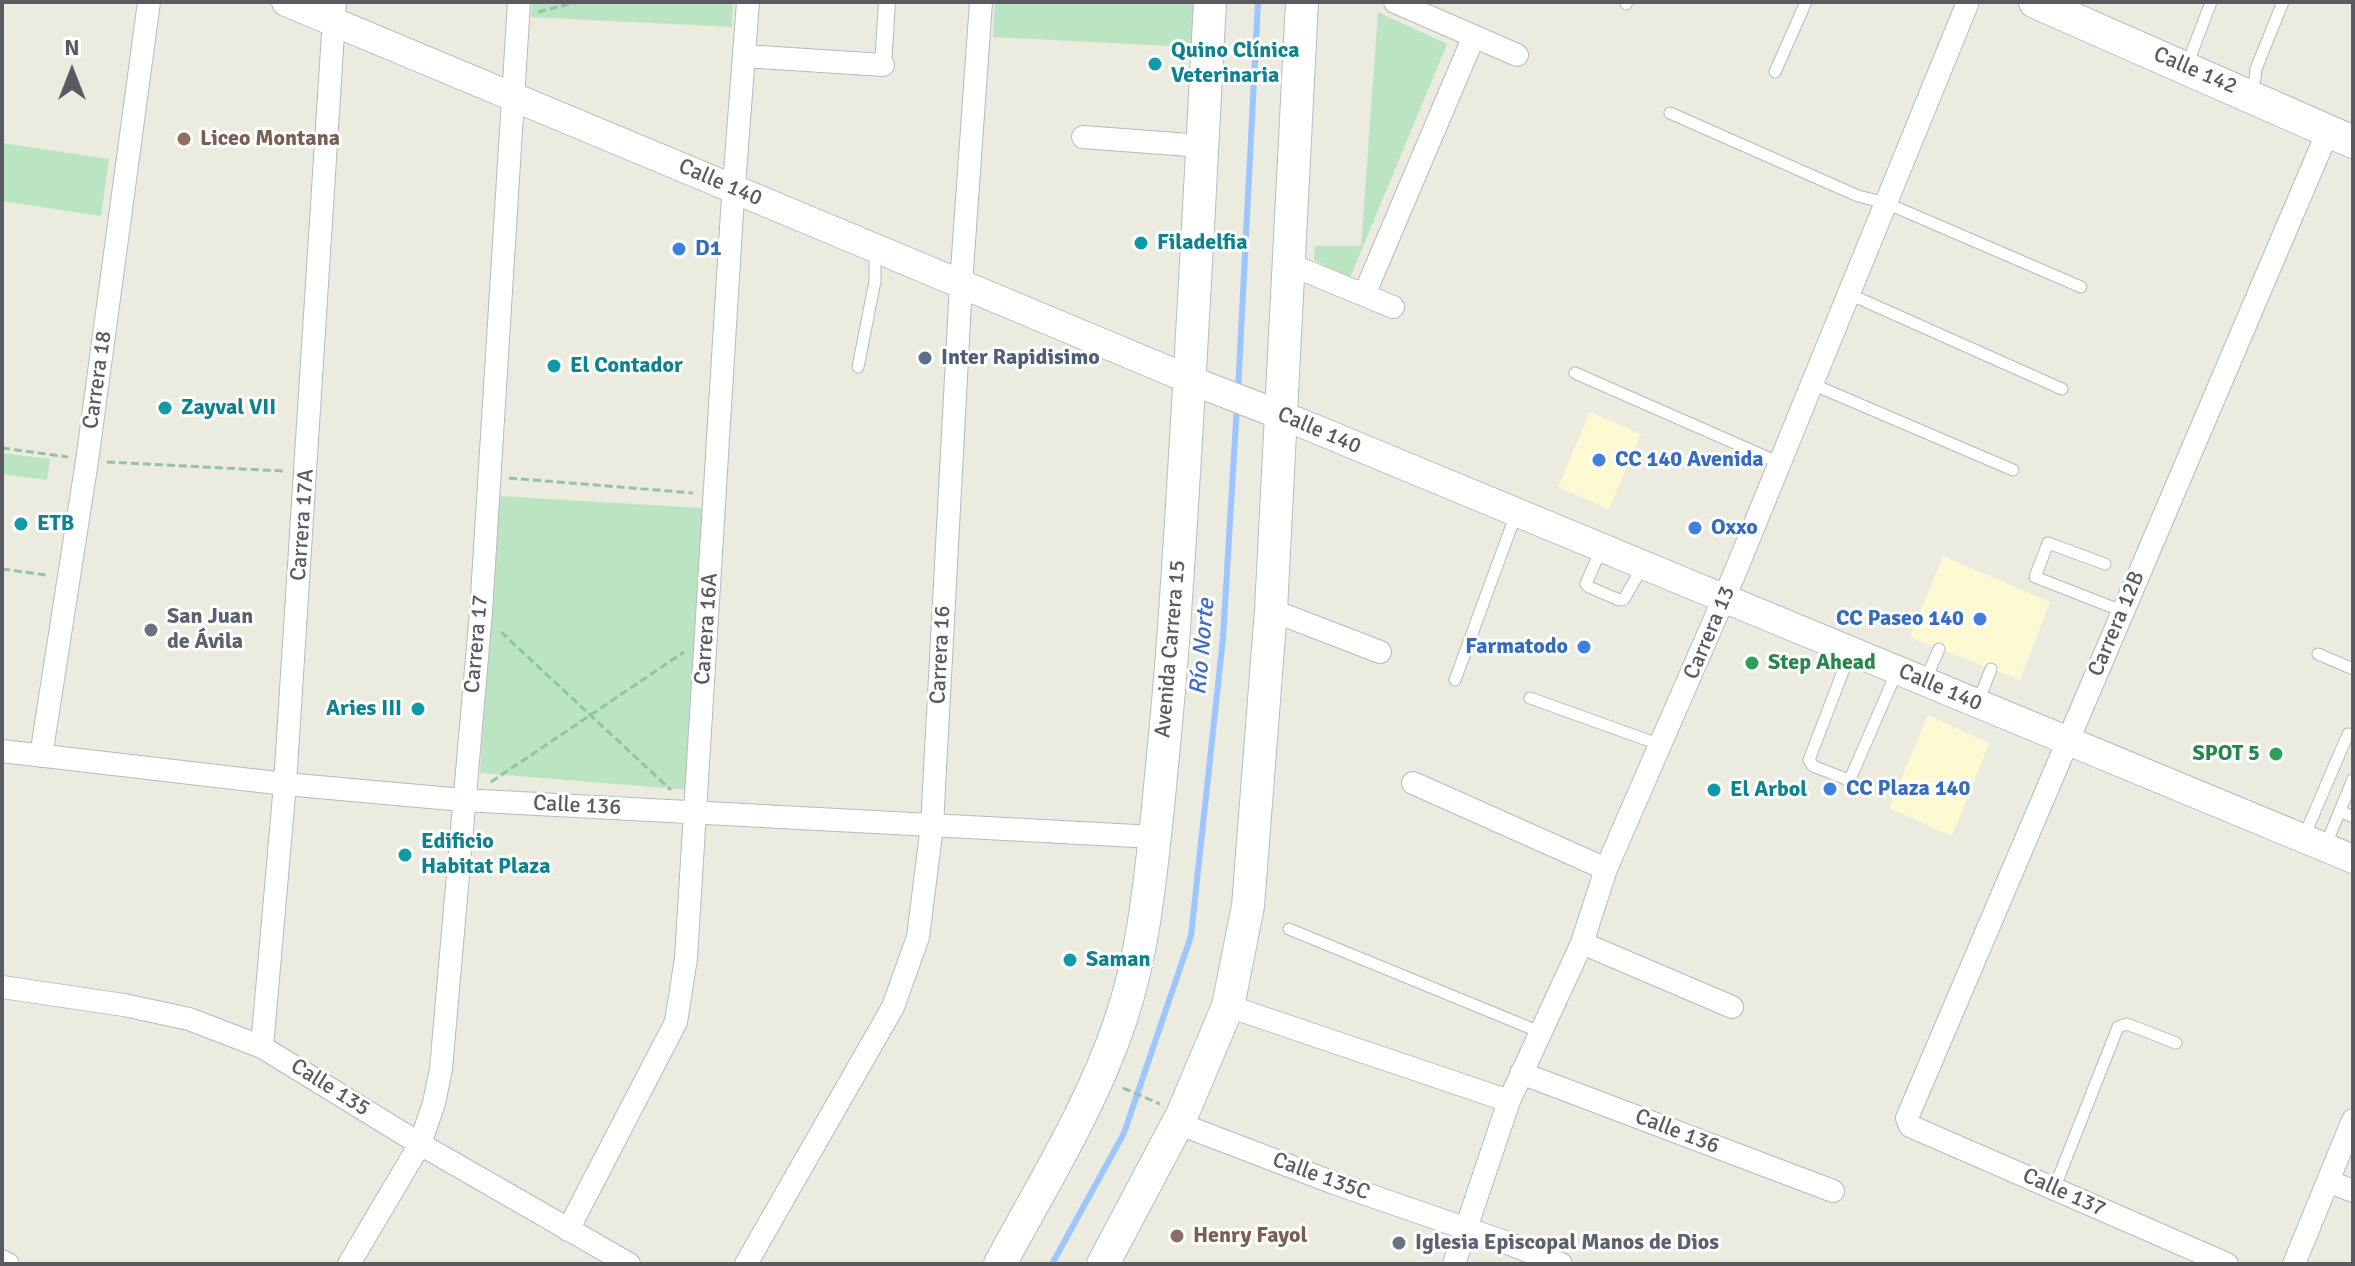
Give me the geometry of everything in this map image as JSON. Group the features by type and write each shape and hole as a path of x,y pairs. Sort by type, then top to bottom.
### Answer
{"main road":[{"name":"Avenida Carrera 15","path":"1000,1264 1100,1077 1122,1018 1141,947 1150,895 1197,382 1202,146 1210,2"},
{"path":"1103,1264 1171,1115 1228,1006 1248,906 1271,610 1276,413 1289,264 1302,2"},
{"name":"Calle 142","path":"2035,2 2340,136"}],"street":[{"name":"Carrera 18","path":"41,756 87,461 149,2"},
{"name":"Calle 140","path":"286,2 334,12 515,98 2353,859"},
{"name":"Carrera 16A","path":"568,1230 676,1022 686,958 748,2"},
{"path":"744,56 883,65 887,2"},
{"name":"Carrera 16","path":"746,1264 893,1007 918,937 932,826 961,284 981,2"},
{"path":"1395,2 1517,55"},
{"name":"Carrera 13","path":"1454,1264 1509,1101 1582,943 1606,869 1724,599 1968,2"},
{"name":"Carrera 17","path":"349,1264 420,1144 434,1103 441,1069 481,612 519,9"},
{"name":"Carrera 17A","path":"262,1047 307,473 334,12"},
{"path":"1364,295 1474,36"},
{"name":"Carrera 12B","path":"1907,1118 2122,611 2340,136"},
{"path":"1083,137 1202,146"},
{"path":"1289,264 1393,307"},
{"path":"1271,610 1380,652"},
{"name":"Calle 136","path":"2,751 285,784 463,800 1155,837"},
{"path":"1413,783 1606,869"},
{"path":"1582,943 1732,1007"},
{"name":"Calle 135","path":"2,987 124,1005 189,1019 262,1047 420,1144 629,1264"},
{"path":"1228,1006 1509,1101"},
{"name":"Calle 136","path":"1521,1073 1833,1191"},
{"name":"Calle 135C","path":"1171,1115 1334,1183 1465,1229"},
{"name":"Calle 137","path":"1907,1118 1910,1126 2227,1264"},
{"path":"2294,1264 2353,1120"},
{"path":"2328,1181 2353,1191"},
{"path":"1465,1229 1561,1264"},
{"path":"2,1261 8,1264"}],"lane":[{"path":"1775,72 1806,2"},
{"path":"2186,68 2211,2"},
{"path":"2248,94 2283,2"},
{"path":"1670,113 1858,196 1886,203 2081,287"},
{"path":"858,367 875,281 875,248"},
{"path":"1849,294 2062,389"},
{"path":"1575,373 1780,463"},
{"path":"1812,384 2013,470"},
{"path":"1455,680 1516,513"},
{"path":"2105,564 2048,543 2035,577 2122,611"},
{"path":"1601,548 1586,584 1619,600 1624,599 1643,565"},
{"path":"1925,682 1939,649"},
{"path":"1850,651 1809,760 1813,766 1846,779 1851,777 1897,670"},
{"path":"2318,654 2353,669"},
{"path":"1977,704 1991,669"},
{"path":"1530,698 1661,745"},
{"path":"2314,844 2348,734"},
{"path":"2314,844 2340,811 2353,779"},
{"path":"2340,811 2353,817"},
{"path":"1289,929 1540,1032"},
{"path":"2054,1189 2118,1027 2127,1024 2176,1043"}],"path":[{"path":"519,9 577,2"},
{"path":"2,448 87,461 307,473"},
{"path":"490,477 715,495"},
{"path":"2,569 46,575"},
{"path":"481,612 695,813"},
{"path":"463,800 707,637"},
{"path":"1118,1086 1171,1115"}],"shaded area":[{"name":"CC 140 Avenida","path":"1590,412 1641,434 1609,509 1558,487"},
{"name":"CC Paseo 140","path":"1943,556 2050,602 2020,680 1910,637"},
{"path":"1928,715 1989,743 1952,836 1889,808"}],"green space":[{"path":"532,2 733,2 732,27 531,17"},
{"path":"995,2 1195,2 1193,47 993,37"},
{"path":"1378,12 1447,44 1350,278 1314,260 1315,246 1361,246"},
{"path":"2,143 109,159 101,216 2,201"},
{"path":"2,453 50,459 47,480 2,474"},
{"path":"497,496 702,508 689,790 480,773"}],"waterway":[{"name":"Río Norte","path":"1238,390 1258,2"},
{"name":"Río Norte","path":"1052,1264 1124,1133 1191,936 1223,638 1237,405"}],"place":[{"name":"Quino Clínica Veterinaria","path":"1155,64"},
{"name":"Liceo Montana","path":"184,139"},
{"name":"Filadelfia","path":"1141,243"},
{"name":"D1","path":"679,249"},
{"name":"Inter Rapidisimo","path":"925,358"},
{"name":"El Contador","path":"554,366"},
{"name":"Zayval VII","path":"165,408"},
{"name":"CC 140 Avenida","path":"1599,460"},
{"name":"ETB","path":"21,524"},
{"name":"Oxxo","path":"1695,528"},
{"name":"CC Paseo 140","path":"1980,619"},
{"name":"San Juan de Ávila","path":"151,630"},
{"name":"Farmatodo","path":"1584,647"},
{"name":"Step Ahead","path":"1752,663"},
{"name":"Aries III","path":"418,709"},
{"name":"SPOT 5","path":"2276,754"},
{"name":"CC Plaza 140","path":"1830,789"},
{"name":"El Arbol","path":"1714,790"},
{"name":"Edificio Habitat Plaza","path":"405,855"},
{"name":"Saman","path":"1070,960"},
{"name":"Henry Fayol","path":"1177,1236"},
{"name":"Iglesia Episcopal Manos de Dios","path":"1399,1243"}]}
